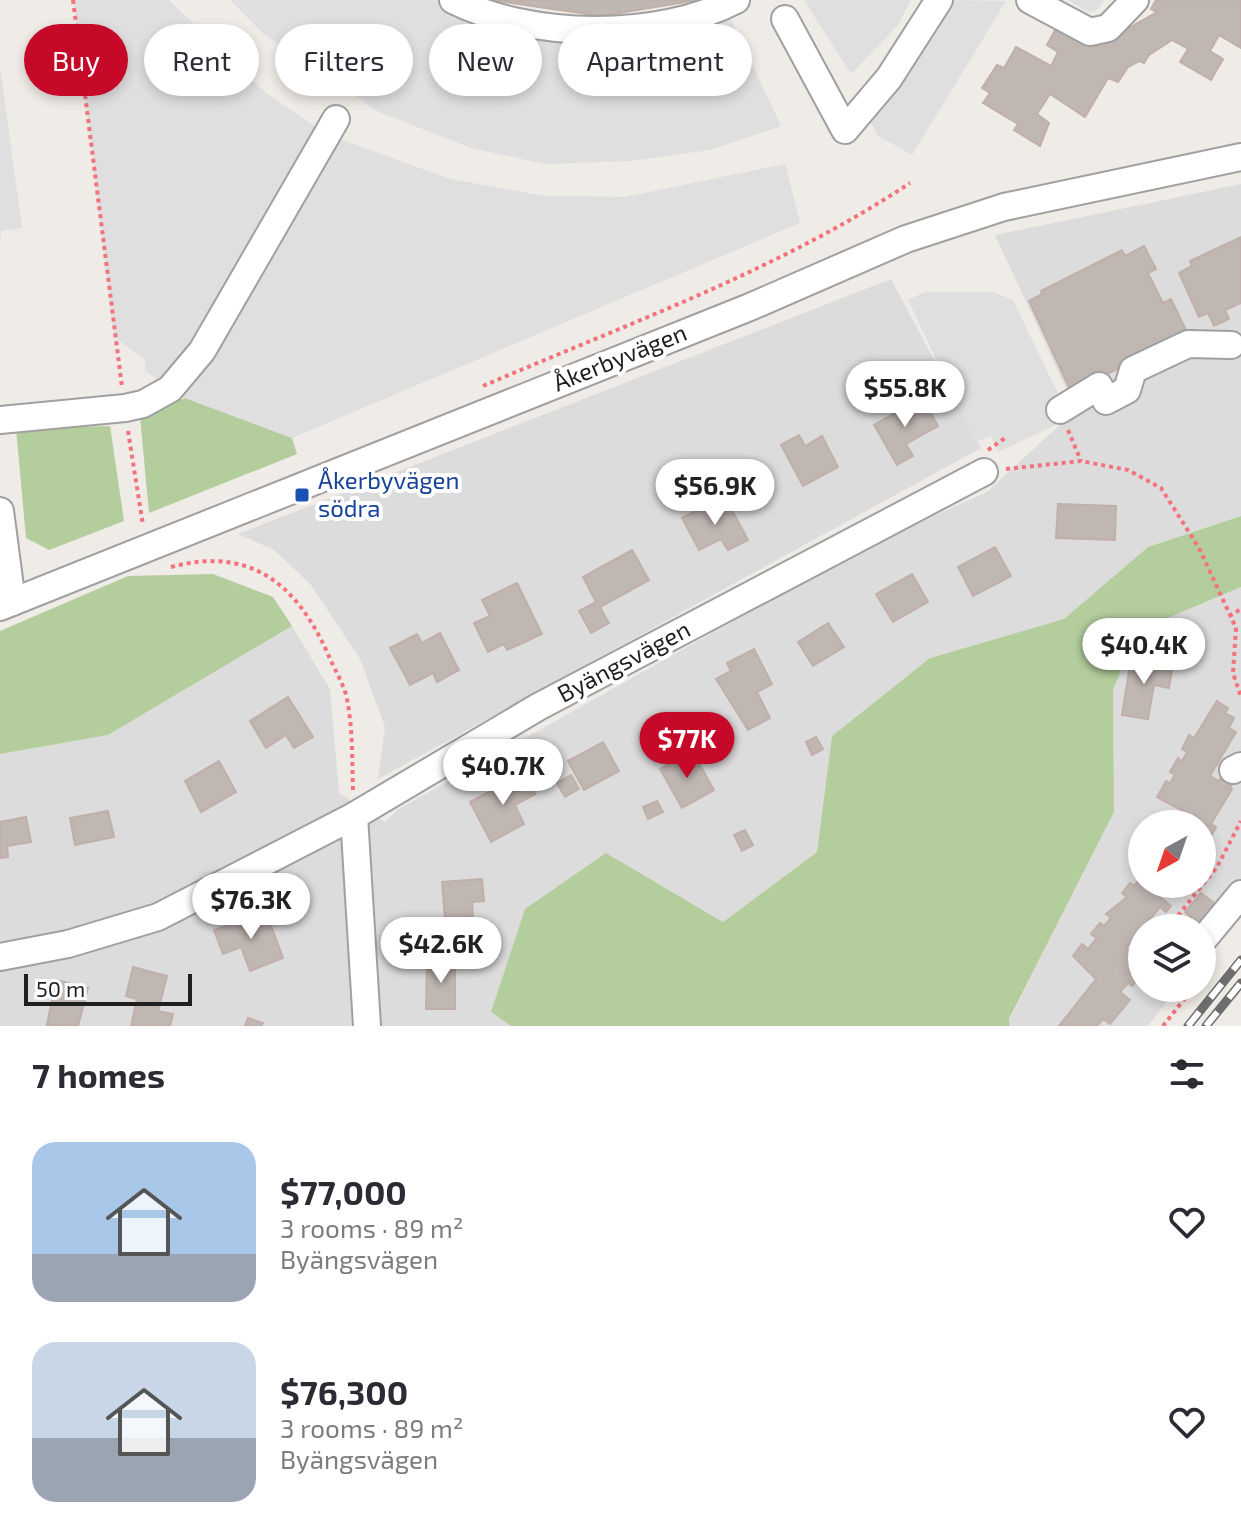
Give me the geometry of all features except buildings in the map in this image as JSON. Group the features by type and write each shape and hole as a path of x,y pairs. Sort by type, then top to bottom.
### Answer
{"street":[{"path":"453,0 525,22 572,30 667,24 736,0"},
{"path":"785,19 845,130 889,78 939,0"},
{"path":"1030,0 1090,32 1108,28 1135,0"},
{"path":"0,420 125,408 143,404 170,389 202,351 336,119"},
{"name":"Åkerbyvägen","path":"0,511 6,605 750,307 906,239 1004,207 1241,157"},
{"path":"1060,410 1099,386 1106,401 1127,390 1133,370 1188,344 1231,345"},
{"name":"Byängsvägen","path":"0,957 68,944 158,917 354,816 538,707 984,472"},
{"path":"354,816 367,1026"},
{"path":"1216,924 1241,894"}],"path":[{"path":"73,0 125,408 147,547 164,568 189,562 228,559 265,573 289,591 316,628 346,696 351,732 354,816"},
{"path":"476,388 736,278 858,218 910,183"},
{"path":"1060,410 1081,461"},
{"path":"984,472 1081,461 1128,470 1161,488 1199,548 1236,628 1233,673 1241,697"},
{"path":"1229,616 1241,609"},
{"path":"1179,914 1217,867 1241,821"},
{"path":"1163,1026 1182,1002"}],"shaded area":[{"path":"74,0 169,0 194,24 144,24 144,96 259,96 259,86 326,134 450,179 545,196 625,197 785,164 800,223 292,438 185,398 145,371 145,360 114,337 85,96 128,96 128,24 77,24"},
{"path":"230,0 473,0 530,15 633,17 699,0 722,0 733,24 558,24 558,96 752,96 752,64 781,126 710,150 630,161 545,164 471,148 379,112 355,96 413,96 413,24 275,24 275,42 259,29 259,24 254,24"},
{"path":"804,0 911,0 898,25 851,74"},
{"path":"954,0 1006,1 912,155 877,135 870,121"},
{"path":"1068,0 1104,0 1098,10 1088,12"},
{"path":"0,66 22,228 1,231 0,247"},
{"path":"1241,184 1241,516 1148,547 1064,619 930,658 832,736 817,852 723,922 606,853 491,1012 511,1026 0,1026 0,754 108,735 292,626 330,689 339,793 385,822 397,810 867,546 987,492 1076,410 995,235"},
{"path":"891,279 981,448 378,779 385,727 360,659 311,585 274,550 238,534"},
{"path":"925,292 993,292 1013,300 1060,398 1056,425 998,452 991,436 975,442 908,300"},
{"path":"1241,587 1241,904 1216,937 1216,914 1128,914 1128,1002 1166,1002 1148,1026 1011,1026 1009,1020 1114,812 1113,690 1137,631"}],"green space":[{"path":"185,398 292,438 297,454 149,513 140,417"},
{"path":"110,426 124,521 49,550 26,538 16,429"},
{"path":"1241,516 1241,587 1137,631 1113,690 1114,812 1009,1019 1010,1026 511,1026 491,1012 525,909 606,853 723,922 817,852 832,736 930,658 1064,619 1148,547"},
{"path":"213,574 273,597 292,626 108,735 0,754 0,631 128,576"}],"railway":[{"path":"1188,1026 1241,960"},
{"path":"1206,1026 1241,983"}],"place":[{"name":"Åkerbyvägen södra","path":"302,495"}]}
